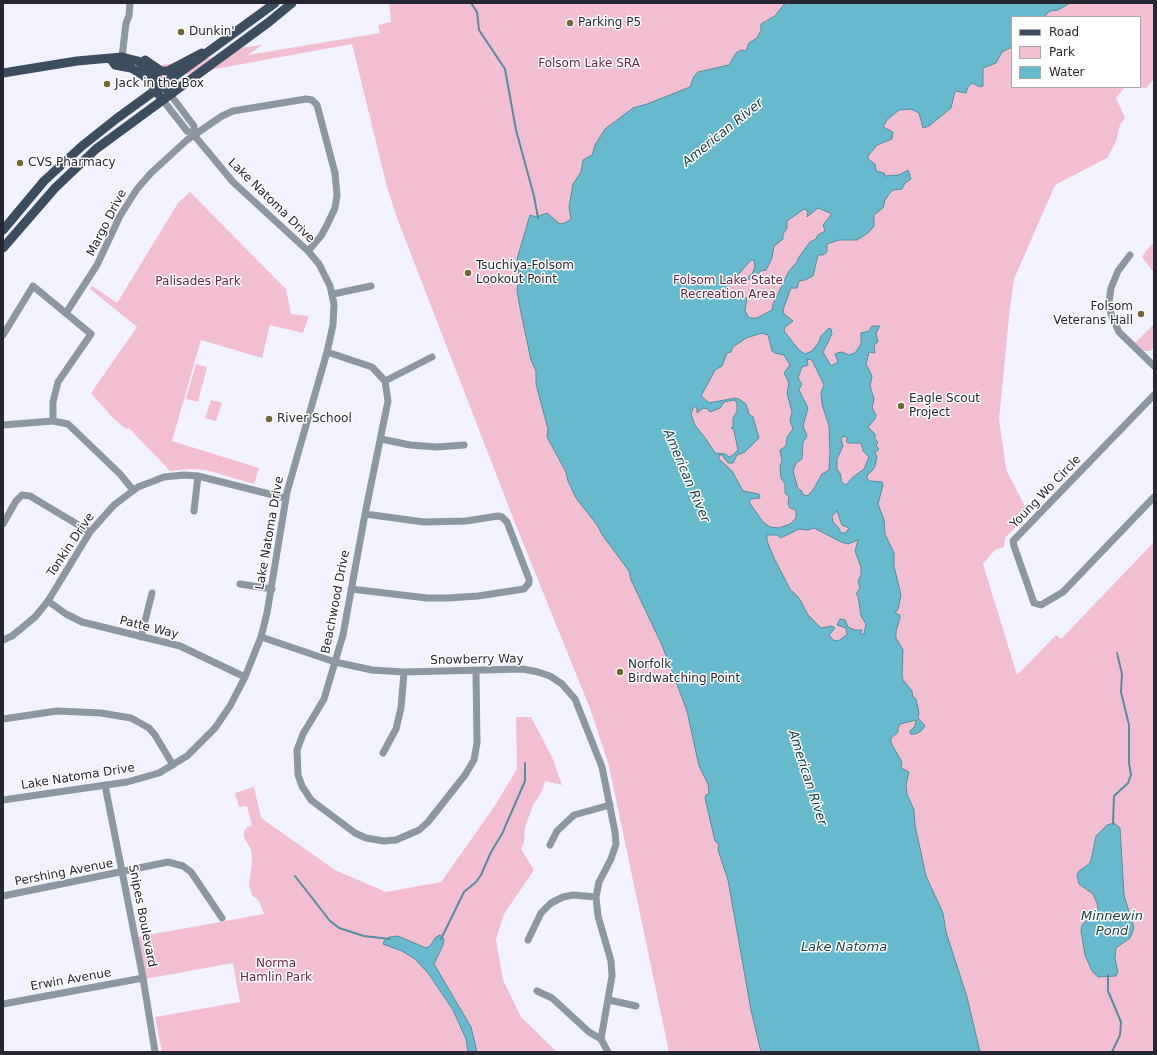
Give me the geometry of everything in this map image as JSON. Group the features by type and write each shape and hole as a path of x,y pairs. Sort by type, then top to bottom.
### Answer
{"main road":[{"path":"3,230 44,181 82,146 275,3"},
{"path":"3,248 35,209 68,175 110,137 269,22 292,3"},
{"path":"3,73 77,61 126,57 145,60 161,71 168,71 191,58 213,50"},
{"path":"126,57 146,66 159,88 162,99"},
{"path":"110,58 115,65 131,68 170,94"}],"street":[{"path":"130,3 129,16 126,23 126,57 131,68"},
{"name":"Lake Natoma Drive","path":"170,94 194,126 194,135"},
{"name":"Lake Natoma Drive","path":"3,800 105,785 144,778 160,773 198,747 215,728 230,706 245,677 261,637 272,589 285,498 327,352 334,315 332,294 326,276 319,264 308,251 233,182 194,135 187,131 162,99"},
{"name":"Margo Drive","path":"66,313 97,265 128,202 151,173 194,135 222,116 233,111 306,99 315,102 335,173 337,195 335,208 324,231 308,251"},
{"path":"1130,255 1118,271 1109,296 1111,314 1119,332 1152,361"},
{"path":"3,335 33,286 91,334 58,382 52,402 53,421"},
{"path":"332,294 371,286"},
{"path":"327,352 362,362 372,367 385,381 432,357"},
{"name":"Beachwood Drive","path":"385,381 388,401 382,439 365,514 345,628 324,699 299,744 296,762 298,774 305,792 321,809 360,836 384,841 408,836 423,826 471,765 477,742 476,671"},
{"name":"Young Wo Circle","path":"1154,396 1013,541 1034,603 1039,605 1047,602 1063,592 1154,497"},
{"path":"3,425 53,421 68,424 120,474 133,490"},
{"path":"382,439 410,445 437,447 464,445"},
{"name":"Tonkin Drive","path":"3,640 12,636 35,617 48,600 90,532 114,505 133,490 164,477 184,475 198,476 285,498"},
{"path":"194,511 198,476"},
{"path":"3,524 16,501 22,495 30,496 90,532"},
{"path":"351,589 427,598 448,598 478,596 524,589 529,583 529,579 507,522 502,517 498,516 466,521 424,522 365,514"},
{"path":"240,584 272,589"},
{"path":"141,637 152,593"},
{"name":"Patte Way","path":"48,600 66,614 82,622 180,646 245,677"},
{"name":"Snowberry Way","path":"261,637 335,662 372,670 404,672 523,669 550,676 562,684 575,699 600,760 610,805 616,844 611,859 599,882 596,897 598,916 611,961 612,976 601,1039"},
{"path":"383,753 396,729 401,708 404,672"},
{"path":"3,719 56,711 101,713 131,718 149,728 156,735 173,765"},
{"name":"Snipes Boulevard","path":"105,785 143,978 155,1052"},
{"path":"550,845 557,831 574,815 610,805"},
{"name":"Pershing Avenue","path":"3,896 122,873 163,862 173,863 183,866 191,872 222,918"},
{"path":"528,940 541,913 551,903 563,897 572,895 596,897"},
{"name":"Erwin Avenue","path":"3,1004 143,978"},
{"path":"537,991 552,998 589,1032 601,1039 608,1052"},
{"path":"609,1000 636,1006"}],"green space":[{"name":"Folsom Lake State Recreation Area","path":"389,3 1154,3 1154,79 1146,88 1141,88 1141,16 1011,16 1011,88 1124,88 1116,98 1125,118 1120,125 1116,142 1107,158 1055,185 1014,279 999,419 1006,469 1029,514 1005,538 1004,547 995,550 983,564 1017,675 1056,635 1061,639 1154,542 1154,1052 669,1052 609,766 591,711 515,523 397,218 387,187 352,44 144,82 142,68 215,57 225,50 262,45 248,55 380,33 378,25 391,22"},
{"name":"Palisades Park","path":"190,192 286,289 291,314 309,316 303,333 270,325 262,358 201,340 172,441 259,468 254,484 206,470 191,469 170,471 129,428 126,429 113,418 91,393 137,327 90,289 92,286 117,303 178,203"},
{"path":"1154,242 1154,273 1142,257"},
{"path":"1154,324 1154,347 1150,351 1144,351 1135,343"},
{"path":"196,364 207,367 198,402 186,399"},
{"path":"211,400 222,403 216,421 205,418"},
{"name":"Norma Hamlin Park","path":"516,717 531,717 552,757 562,785 545,781 542,791 533,805 525,827 524,842 521,849 534,870 504,914 496,939 503,980 521,1017 557,1052 162,1052 155,1017 240,1002 233,963 145,979 137,937 264,914 259,901 252,895 249,885 252,861 251,850 244,837 244,831 247,827 252,826 247,806 239,807 235,793 254,787 261,818 335,870 386,892 441,882 494,807 517,769"}],"water":[{"name":"Lake Natoma","path":"785,3 1070,3 1058,10 1050,11 1045,16 1011,16 1011,48 1002,52 996,63 983,68 983,86 980,87 972,83 968,87 966,93 955,91 951,108 929,126 923,128 919,113 911,109 899,110 887,120 883,127 893,132 892,139 877,145 868,156 868,159 875,164 876,171 884,173 885,176 899,175 908,170 911,179 905,183 902,189 893,190 890,193 885,200 883,208 874,215 874,226 868,233 857,240 839,240 827,244 827,252 823,255 818,255 813,276 799,281 797,288 791,288 783,310 784,314 793,321 785,327 784,331 799,350 805,354 812,351 819,342 821,336 829,328 831,329 832,334 823,352 831,366 838,362 835,354 842,352 849,355 855,353 861,344 861,333 869,331 872,326 880,326 876,333 878,342 874,345 875,353 869,352 866,364 872,376 870,386 874,399 872,408 876,415 875,419 868,427 875,434 875,439 878,442 876,445 879,449 875,453 877,457 875,466 868,474 867,478 869,481 882,482 883,485 878,504 884,520 885,534 894,553 894,566 901,595 898,609 895,613 900,615 896,638 903,650 902,675 903,680 912,691 913,697 916,699 919,713 918,718 925,726 916,734 910,734 910,731 915,726 916,720 900,724 898,732 891,738 891,743 902,762 901,768 909,772 906,785 907,794 914,810 915,825 926,876 943,913 946,932 967,997 980,1052 761,1052 751,1010 728,880 718,850 719,845 715,841 705,798 706,795 709,794 708,784 699,766 687,711 662,645 631,580 629,571 576,498 568,481 566,472 547,437 548,429 536,384 536,371 531,360 517,290 519,276 517,259 530,215 536,217 547,213 560,224 571,219 569,207 573,184 581,172 583,160 592,155 595,145 605,129 633,108 690,87 694,76 698,72 729,65 736,53 741,50 746,51 749,43 757,38 761,30 761,24 775,16","holes":["818,208 830,213 831,215 823,225 825,231 810,242 797,262 789,271 773,304 772,310 757,318 749,318 745,311 747,298 732,300 732,293 724,294 724,291 751,260 754,260 755,267 752,274 747,278 748,280 753,277 757,278 760,271 766,270 772,258 774,246 783,239 783,234 787,228 787,221 804,209 808,211 807,217","762,333 768,335 772,351 784,355 790,365 784,373 789,383 787,393 792,412 790,421 793,429 787,437 786,446 780,450 782,461 780,466 781,478 785,484 785,493 789,497 788,504 790,508 796,510 796,518 790,524 779,528 770,527 763,522 749,502 751,499 760,498 759,494 743,491 732,471 719,459 719,455 722,455 728,463 733,463 737,455 745,452 759,438 753,417 749,414 746,404 735,398 709,403 701,396 715,370 722,366 727,353 731,352 733,347 746,338","807,359 812,360 824,385 821,392 822,404 829,426 830,452 829,470 822,474 813,490 807,496 802,494 802,491 798,489 793,471 796,463 802,459 803,442 807,436 803,426 808,408 799,390 802,384 798,378 802,367 808,365","734,400 737,403 737,411 733,418 733,427 731,428 734,430 738,450 729,457 725,454 715,453 695,425 691,414 694,406 697,408 697,413 703,408 708,409 710,412 720,408 724,402","843,436 848,438 846,441 848,443 861,443 863,451 869,457 864,469 853,477 846,485 842,483 840,473 837,469 837,459 843,446 841,440","837,511 842,525 849,528 846,533 841,533 833,522 832,516","814,528 848,544 858,540 855,551 861,567 861,575 858,581 860,588 856,594 858,596 861,616 866,624 864,634 860,634 862,630 855,630 848,627 845,620 840,619 837,625 846,628 847,635 838,641 833,640 829,635 835,628 832,626 821,628 808,615 799,598 790,589 775,560 767,541 767,535 777,535 781,538 799,529 808,530"]},
{"name":"Minnewin Pond","path":"1114,823 1120,828 1124,895 1134,928 1130,938 1116,948 1115,959 1118,972 1116,976 1098,977 1092,971 1085,955 1081,931 1082,925 1096,912 1098,908 1097,903 1093,894 1079,884 1077,875 1079,871 1089,864 1091,860 1096,836 1107,825"},
{"path":"440,935 444,939 443,945 434,964 471,1027 477,1052 468,1052 466,1039 453,1010 428,973 415,959 402,951 383,944 389,937 398,936 426,948 430,946 436,937"}],"waterway":[{"path":"471,3 477,12 479,30 505,69 516,130 534,196 538,218"},
{"path":"1113,824 1114,796 1128,783 1131,775 1129,763 1129,725 1121,692 1122,674 1117,653"},
{"path":"441,939 464,892 476,882 481,875 491,852 502,834 525,781 525,763"},
{"path":"295,876 330,921 339,928 364,936 390,939"},
{"path":"1108,975 1108,991 1121,1022 1120,1035 1112,1052"}],"place":[{"name":"Parking P5","path":"570,23"},
{"name":"Dunkin'","path":"181,32"},
{"name":"Jack in the Box","path":"107,84"},
{"name":"CVS Pharmacy","path":"20,163"},
{"name":"Tsuchiya-Folsom Lookout Point","path":"468,273"},
{"name":"Folsom Veterans Hall","path":"1141,314"},
{"name":"Eagle Scout Project","path":"901,406"},
{"name":"River School","path":"269,419"},
{"name":"Norfolk Birdwatching Point","path":"620,672"}],"park label":[{"name":"Folsom Lake SRA","path":"589,64"}],"water label":[{"name":"American River","path":"723,133"},
{"name":"American River","path":"686,476"},
{"name":"American River","path":"807,778"}]}
